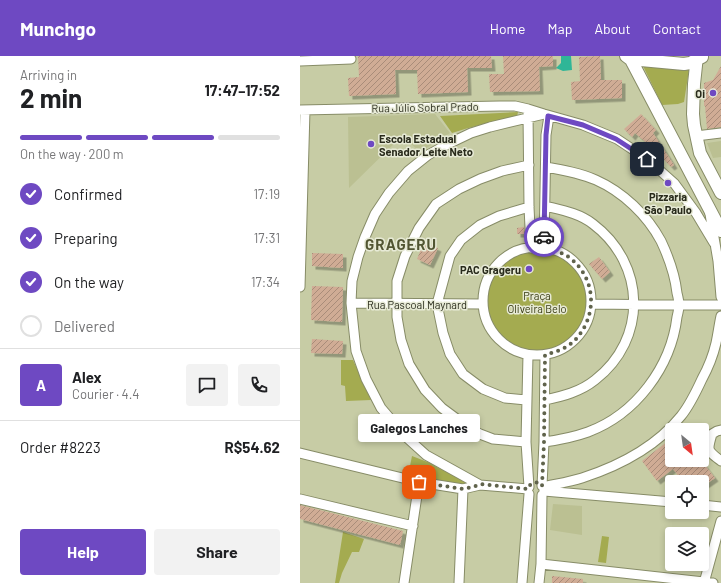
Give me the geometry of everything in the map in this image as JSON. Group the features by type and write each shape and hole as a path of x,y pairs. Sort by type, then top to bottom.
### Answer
{"main road":[{"path":"628,57 684,64 690,63 699,57"},
{"path":"628,57 721,230"},
{"path":"699,57 694,84 694,125 700,153 721,193"}],"street":[{"path":"300,61 351,59"},
{"name":"Rua Júlio Sobral Prado","path":"302,110 515,106 528,114 546,115 583,125 616,139 647,159 674,183 696,213 714,243"},
{"path":"300,287 302,110"},
{"path":"528,490 480,484 426,455 405,436 381,408 366,379 356,351 351,303 352,282 365,237 375,214 389,193 408,171 428,155 464,136 528,114 531,248"},
{"path":"544,247 546,115"},
{"path":"696,136 721,133"},
{"path":"526,442 493,439 480,434 469,428 442,408 425,390 409,364 401,340 397,317 397,281 405,256 419,228 436,204 459,189 480,179 502,171 529,165"},
{"path":"544,442 567,439 589,432 610,421 629,407 645,390 659,371 669,350 676,328 679,305 675,279 668,254 655,231 639,210 619,193 596,180 572,171 546,167"},
{"path":"545,206 571,212 592,223 610,239 624,258 629,271 632,281 634,304 632,322 627,339 619,355 608,369 594,381 579,390 545,400"},
{"path":"709,206 718,261 721,297"},
{"path":"526,400 505,398 483,389 463,374 450,354 443,332 437,304 450,256 461,240 480,225 499,216 529,207"},
{"path":"544,247 569,257 579,266 586,277 592,304 589,318 582,332 572,343 560,351 545,355 528,355 516,352 505,346 496,338 489,328 483,304 484,291 488,278 506,257 518,251 544,247"},
{"name":"Rua Pascoal Maynard","path":"351,303 483,304"},
{"path":"592,304 721,305"},
{"path":"543,490 606,469 641,451 661,436 681,416 697,390 710,364 721,316"},
{"path":"522,583 528,490 526,400 528,355"},
{"path":"539,583 543,490 545,355"},
{"path":"721,430 712,434 709,445 710,452 721,460"},
{"path":"300,453 419,482 463,489 480,484"},
{"path":"404,583 419,482"},
{"path":"536,482 541,484 543,490 541,496 536,498 532,497 528,490 532,483 536,482"},
{"path":"459,583 463,489"},
{"path":"543,490 665,501"},
{"path":"300,499 413,526"},
{"path":"709,506 721,507"},
{"path":"541,564 707,583 721,521"}],"shaded area":[{"name":"Escola Estadual Senador Leite Neto","path":"435,114 450,133 420,152 402,136 349,188 348,117"},
{"path":"721,141 721,157 713,158 707,143"},
{"path":"553,504 582,506 582,535 550,530"}],"green space":[{"path":"643,66 689,70 684,102 662,105"},
{"path":"518,112 517,117 452,133 440,116"},
{"name":"Praça Oliveira Belo","path":"537,249 557,253 574,264 585,281 589,301 585,321 574,338 557,349 537,353 517,349 500,338 489,321 485,301 489,281 500,264 517,253"},
{"path":"341,360 353,360 371,400 346,401 345,386 341,385"},
{"path":"412,456 430,463 440,469 462,475 468,483 466,486 408,476"},
{"path":"343,532 364,539 359,552 352,552 339,583 335,583"},
{"path":"602,536 609,537 606,563 598,562"}],"water":[{"path":"561,56 571,56 572,70 563,71 556,68 561,63"}],"building":[{"path":"358,56 491,56 492,68 467,68 468,92 418,94 417,70 395,70 396,94 349,96 348,78 359,77"},
{"path":"503,56 553,56 553,66 539,67 540,91 490,92 489,74 504,74"},
{"path":"600,56 601,80 622,80 622,98 572,100 571,82 580,81 579,57"},
{"path":"721,66 721,127 707,129 704,106 704,83 713,80"},
{"path":"641,114 656,130 653,133 674,165 671,167 656,151 635,133 632,137 624,129"},
{"path":"524,227 524,234 517,234 517,228"},
{"path":"424,242 438,248 430,265 417,259"},
{"path":"312,253 343,254 343,268 312,266"},
{"path":"599,257 610,272 602,279 589,264"},
{"path":"312,286 343,287 342,322 311,320"},
{"path":"312,339 343,341 342,354 311,353"},
{"path":"665,443 665,467 706,467 715,478 709,482 709,475 678,475 673,469 657,481 642,461"},
{"path":"300,505 403,531 400,545 300,519"},
{"path":"552,576 583,579 583,583 552,583"}],"way so far":[{"path":"419,482 463,489 480,484 528,489 532,483 536,482 542,486 545,355 560,351 572,343 582,332 589,318 592,304 586,277 579,266 569,257 544,247 544,237"}],"place":[{"name":"Oi","path":"713,93"},
{"name":"Escola Estadual Senador Leite Neto","path":"371,144"},
{"name":"Pizzaria São Paulo","path":"668,183"},
{"name":"PAC Grageru","path":"529,269"},
{"name":"Galegos Lanches","path":"419,482"}],"district":[{"name":"GRAGERU","path":"401,244"}],"route":[{"path":"544,237 546,135 548,116 583,125 616,139 647,159"}]}
